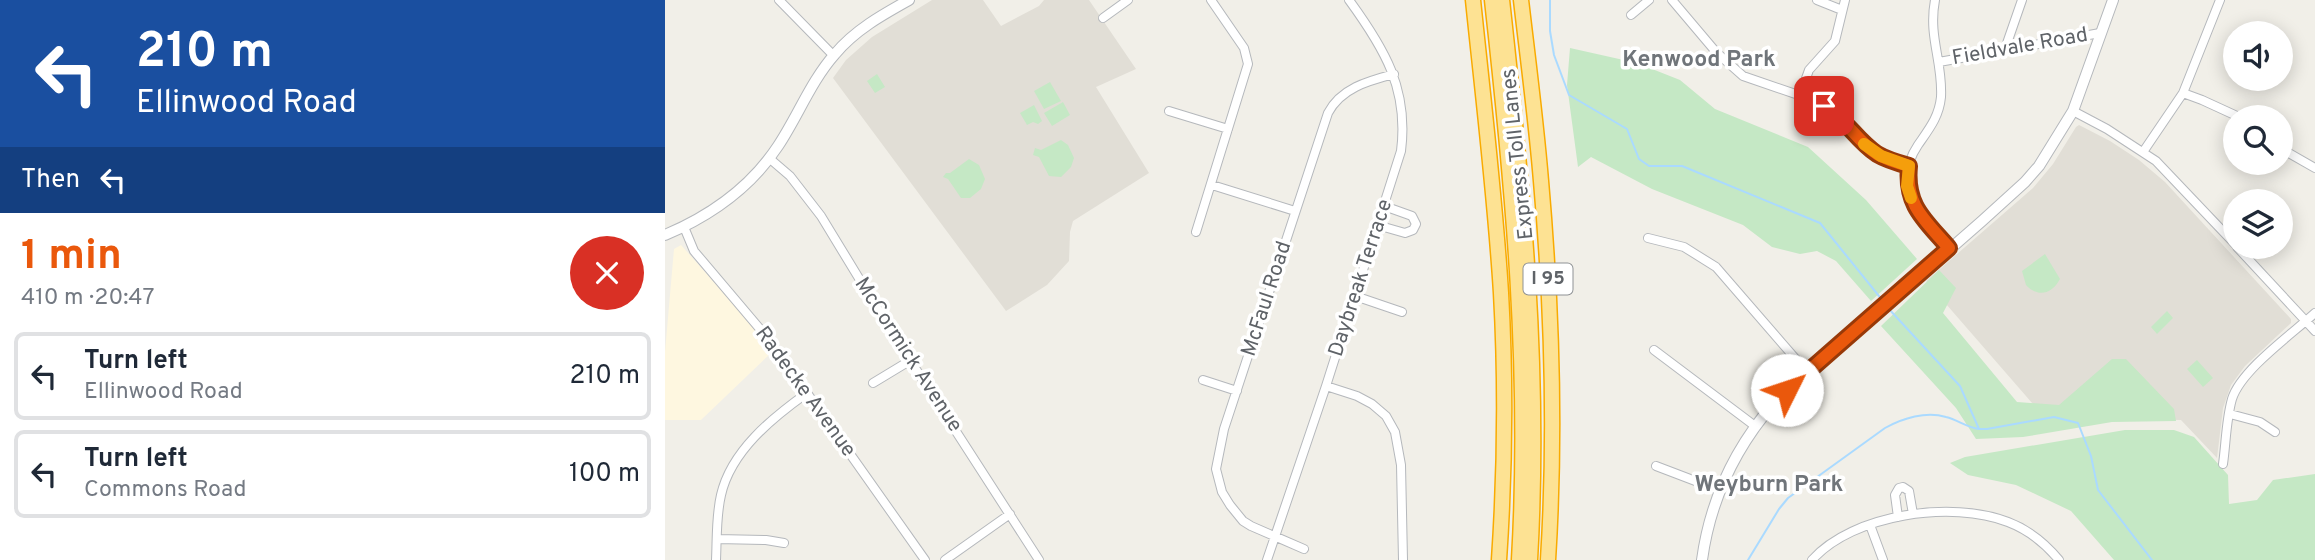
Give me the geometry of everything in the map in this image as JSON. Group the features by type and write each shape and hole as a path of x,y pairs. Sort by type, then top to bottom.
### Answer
{"highway":[{"name":"I 95","path":"1473,0 1496,218 1501,294 1504,457 1499,560"},
{"name":"Express Toll Lanes","path":"1492,0 1511,177 1521,312 1523,448 1519,560"},
{"name":"Express Toll Lanes","path":"1502,0 1522,179 1532,313 1534,411 1530,560"},
{"name":"I 95","path":"1521,0 1541,177 1550,301 1552,448 1548,560"}],"street":[{"path":"779,0 833,55"},
{"path":"665,235 684,227 732,196 769,158 833,55 869,24 909,0"},
{"path":"1103,18 1128,0"},
{"path":"1196,232 1247,69 1247,56 1234,30 1211,0"},
{"name":"Daybreak Terrace","path":"1267,560 1397,167 1402,141 1402,112 1394,74 1377,40 1349,0"},
{"path":"1631,15 1649,0"},
{"path":"1672,0 1716,52 1737,72 1761,84 1800,95 1836,113 1875,153 1909,166"},
{"path":"1817,0 1842,10"},
{"path":"1800,95 1809,71 1835,41 1845,0"},
{"path":"1935,0 1932,32 1939,62 1941,95 1936,118 1913,153 1907,186 1922,217 1949,248"},
{"path":"2005,49 2022,0"},
{"path":"1702,560 1706,532 1719,491 1755,426 1787,390 2025,182 2046,156 2073,111 2113,0"},
{"path":"2143,152 2183,93 2220,0"},
{"name":"Fieldvale Road","path":"1939,62 2100,33"},
{"name":"McFaul Road","path":"1304,549 1243,520 1230,505 1218,480 1216,459 1295,211 1332,105 1354,88 1394,74"},
{"path":"2183,93 2223,109"},
{"path":"1169,111 1228,130"},
{"path":"2073,111 2107,129 2165,169 2223,232"},
{"path":"2293,155 2315,168"},
{"name":"McCormick Avenue","path":"769,158 790,176 809,199 1039,560"},
{"path":"1212,185 1295,211"},
{"path":"1377,225 1405,233 1413,230 1416,224 1412,216 1384,206"},
{"name":"Radecke Avenue","path":"684,227 694,251 752,318 925,560"},
{"path":"1648,238 1684,247 1716,267 1807,372"},
{"path":"2248,259 2315,331"},
{"path":"1355,296 1402,312"},
{"path":"2223,464 2235,392 2247,375 2315,313"},
{"path":"1654,350 1755,426"},
{"path":"873,383 911,359"},
{"path":"1203,380 1237,391"},
{"path":"1326,386 1372,404 1386,416 1395,432 1401,465 1403,560"},
{"path":"1787,390 1806,411"},
{"path":"716,560 721,493 731,468 768,424 807,393"},
{"path":"2230,414 2260,422 2275,432"},
{"path":"1656,466 1719,491"},
{"path":"1898,517 1895,495 1899,488 1903,487 1909,491 1913,514"},
{"path":"1812,560 1830,544 1870,525 1913,514 1950,512 1981,514 2018,526 2035,536 2059,560"},
{"path":"945,560 1010,514"},
{"path":"1870,525 1883,560"},
{"path":"717,539 784,543"}],"shaded area":[{"path":"932,0 983,0 1001,26 1039,6 1044,0 1089,0 1136,69 1096,87 1149,173 1073,221 1069,261 1047,285 1006,311 833,78 846,60 872,37"},
{"path":"2079,125 2110,141 2165,182 2223,245 2223,259 2236,259 2291,319 2291,323 2245,366 2231,385 2223,408 2217,458 2181,420 2045,418 1926,281 2033,188 2053,164"},
{"path":"681,245 772,352 701,420 665,420 665,352 674,249"}],"green space":[{"path":"1570,48 1637,63 1680,80 1715,109 1808,147 1866,200 1917,259 1871,301 1836,261 1817,251 1800,254 1772,247 1743,225 1652,189 1591,157 1578,167 1567,85"},
{"path":"877,74 885,87 875,93 867,81"},
{"path":"1050,82 1061,101 1044,109 1034,91"},
{"path":"1063,102 1070,115 1052,126 1044,113"},
{"path":"1034,105 1042,121 1027,125 1020,113"},
{"path":"1061,140 1068,145 1074,158 1071,167 1061,177 1049,176 1039,157 1033,155 1035,148 1041,150"},
{"path":"969,159 979,165 985,179 981,189 970,198 961,198 948,179 943,177"},
{"path":"2045,254 2060,279 2049,291 2040,293 2026,285 2022,271"},
{"path":"1939,270 1956,288 1943,313 2017,402 2059,405 2112,359 2126,359 2174,409 2176,421 2112,422 2023,437 1976,439 1956,408 1881,326"},
{"path":"2167,311 2173,318 2157,334 2151,327"},
{"path":"2197,360 2213,378 2203,387 2187,369"},
{"path":"2125,430 2174,430 2194,437 2228,475 2229,504 2257,500 2273,480 2315,474 2315,560 2114,560 2071,511 2016,485 1968,475 1950,463 1965,457"}],"waterway":[{"path":"1550,0 1550,31 1554,55 1569,95 1627,129 1639,159 1649,166 1682,166 1820,223 1883,301"},
{"path":"1888,308 1960,386 1979,429 2054,417 2078,423 2091,456 2098,490 2152,560"},
{"path":"1748,560 1788,498 1885,428 1923,415 1938,415 1979,429"}],"slow traffic":[{"path":"1864,144 1881,156 1909,166 1907,186 1911,198"}],"district":[{"name":"Kenwood Park","path":"1699,60"},
{"name":"Weyburn Park","path":"1769,485"}],"route":[{"path":"1787,390 1949,248 1922,217 1913,202 1907,186 1909,166 1875,153 1836,113 1824,106"}]}
